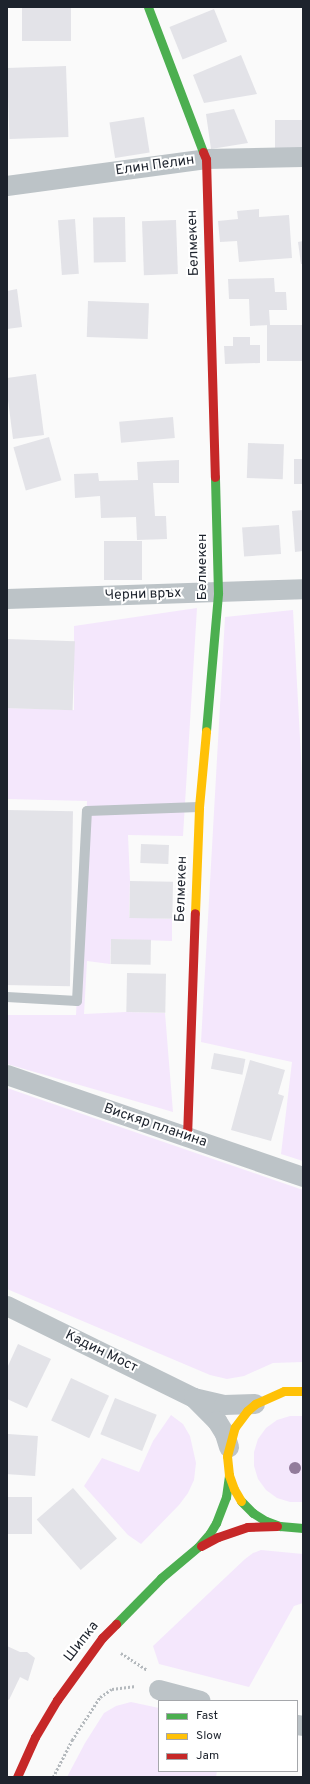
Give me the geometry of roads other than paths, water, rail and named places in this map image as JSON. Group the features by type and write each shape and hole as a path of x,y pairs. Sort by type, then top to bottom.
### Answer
{"street":[{"name":"Белмекен","path":"148,7 206,159 218,593 199,807 187,1137"},
{"name":"Елин Пелин","path":"7,186 206,159 303,158"},
{"name":"Черни връх","path":"7,599 303,589"},
{"name":"Вискяр планина","path":"7,1075 303,1177"},
{"name":"Кадин Мост","path":"7,1306 194,1398 224,1405 255,1404"},
{"name":"Шипка","path":"17,1777 35,1737 57,1700 102,1638 161,1578 198,1547 210,1533 222,1510 226,1497 229,1475 229,1447 235,1427 247,1411 255,1404 274,1394 284,1391 303,1391"},
{"name":"Кадин Мост","path":"194,1398 217,1421 225,1434 229,1447"},
{"name":"Шипка","path":"229,1475 234,1489 242,1502 253,1513 266,1521 280,1526"},
{"name":"Шипка","path":"198,1547 218,1537 247,1527 280,1526 303,1528"},
{"path":"159,1690 197,1700"}],"lane":[{"path":"7,997 77,1001 87,811 199,807"}]}
